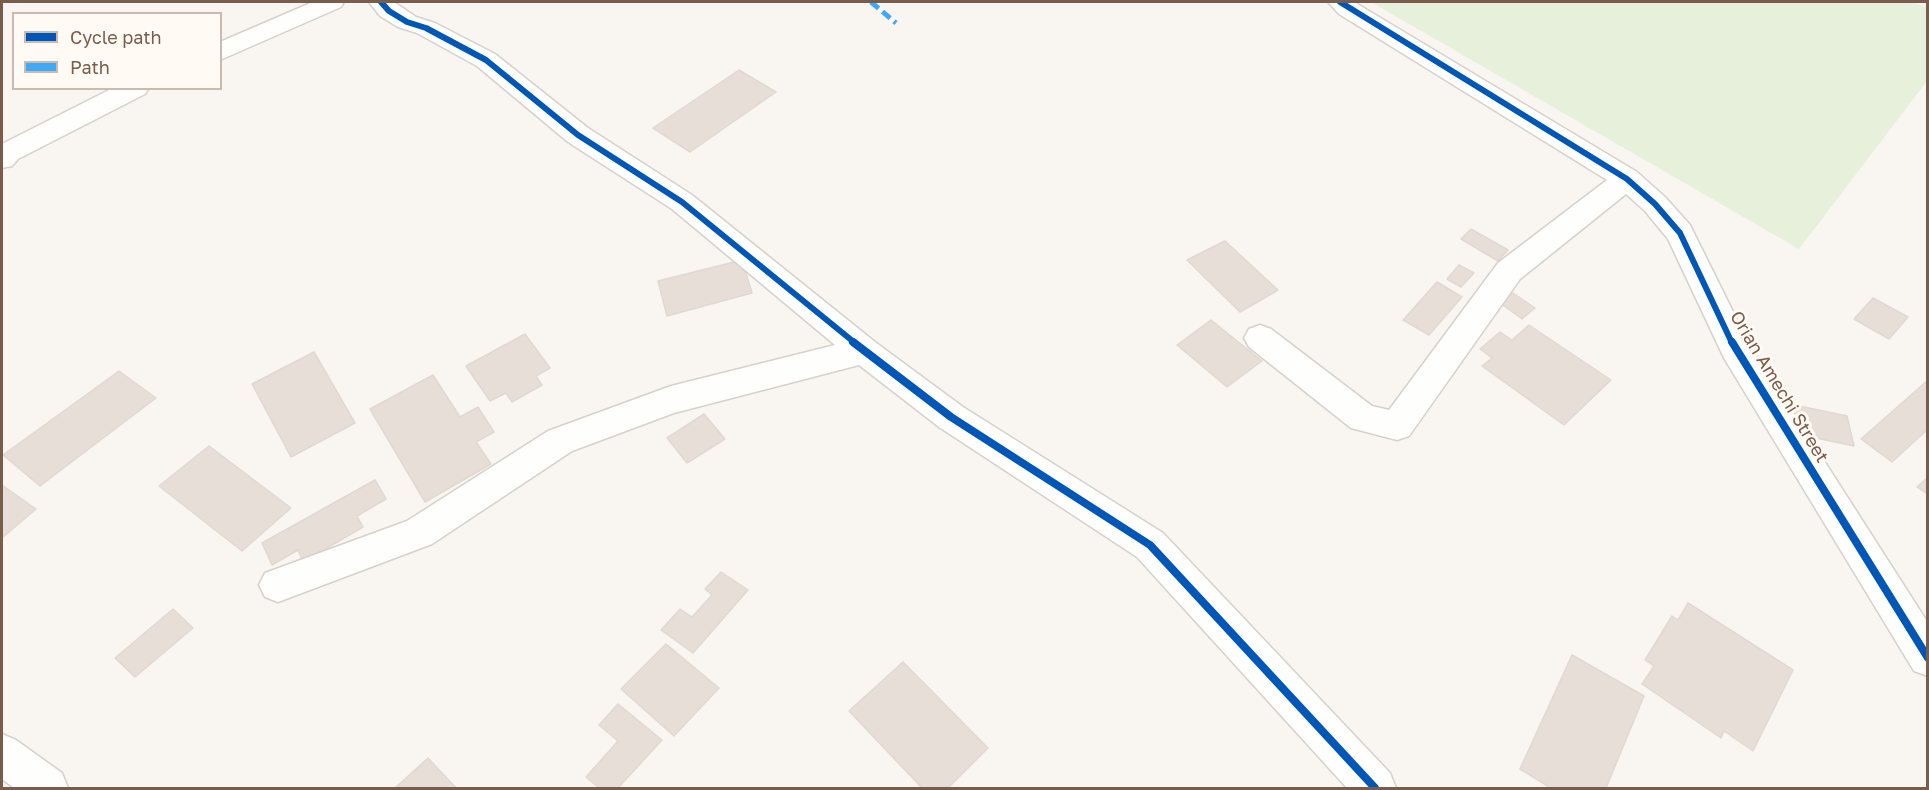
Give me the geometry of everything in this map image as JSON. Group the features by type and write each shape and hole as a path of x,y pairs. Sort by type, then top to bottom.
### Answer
{"street":[{"path":"222,51 332,2"},
{"path":"381,2 389,11 407,22 426,28 486,60 578,135 682,202 864,351 951,417 1150,544 1375,789"},
{"name":"Orian Amechi Street","path":"1340,2 1627,179 1655,204 1680,233 1735,349 1928,658"},
{"path":"2,159 8,152 132,90"},
{"path":"1260,338 1363,418 1397,426 1509,271 1627,179"},
{"path":"278,585 420,533 560,441 671,400 864,351"},
{"path":"2,754 47,789"}],"green space":[{"path":"1371,2 1912,2 1927,7 1927,81 1799,249"}],"building":[{"path":"739,70 776,92 690,152 653,128"},
{"path":"1471,229 1508,250 1498,261 1461,239"},
{"path":"1225,241 1278,290 1240,312 1187,260"},
{"path":"742,260 752,293 667,316 658,281"},
{"path":"1459,265 1474,273 1461,287 1447,279"},
{"path":"1437,282 1462,297 1429,335 1403,320"},
{"path":"1513,293 1535,308 1522,319 1500,303"},
{"path":"1873,298 1908,317 1889,339 1854,319"},
{"path":"1211,320 1262,361 1227,387 1177,345"},
{"path":"1529,325 1611,380 1564,425 1482,366 1492,358 1480,349 1500,332 1512,340"},
{"path":"525,334 550,368 536,376 542,385 512,402 506,393 490,401 466,366"},
{"path":"314,352 355,423 291,457 252,384"},
{"path":"119,371 156,398 40,486 3,455"},
{"path":"433,375 460,417 478,407 494,432 476,442 491,464 425,502 370,409"},
{"path":"1928,380 1928,429 1892,462 1861,439"},
{"path":"1795,405 1847,416 1854,446 1802,435"},
{"path":"704,414 725,439 687,463 667,438"},
{"path":"209,446 291,508 242,551 159,486"},
{"path":"1928,477 1928,494 1917,487"},
{"path":"375,480 386,499 357,516 363,527 303,562 298,550 272,565 262,543"},
{"path":"2,485 36,509 2,538"},
{"path":"721,572 748,590 693,653 661,630 680,609 692,617 712,595 705,589"},
{"path":"1688,603 1793,670 1753,751 1724,731 1721,738 1642,684 1654,666 1645,660 1672,616 1678,620"},
{"path":"173,609 193,628 135,677 115,658"},
{"path":"666,644 719,688 674,736 621,689"},
{"path":"1572,655 1644,696 1606,788 1551,788 1520,769"},
{"path":"903,662 988,748 948,788 922,788 849,711"},
{"path":"618,704 662,740 618,788 599,788 586,777 618,741 599,725"},
{"path":"428,758 456,788 395,788"}],"marked path":[{"path":"871,2 896,23"}],"cycle path":[{"path":"381,2 389,11 407,22 426,28 486,60 578,135 682,202 864,351 951,417 1150,545 1375,788"},
{"path":"1340,2 1627,179 1655,204 1680,233 1735,349 1928,658"}]}
